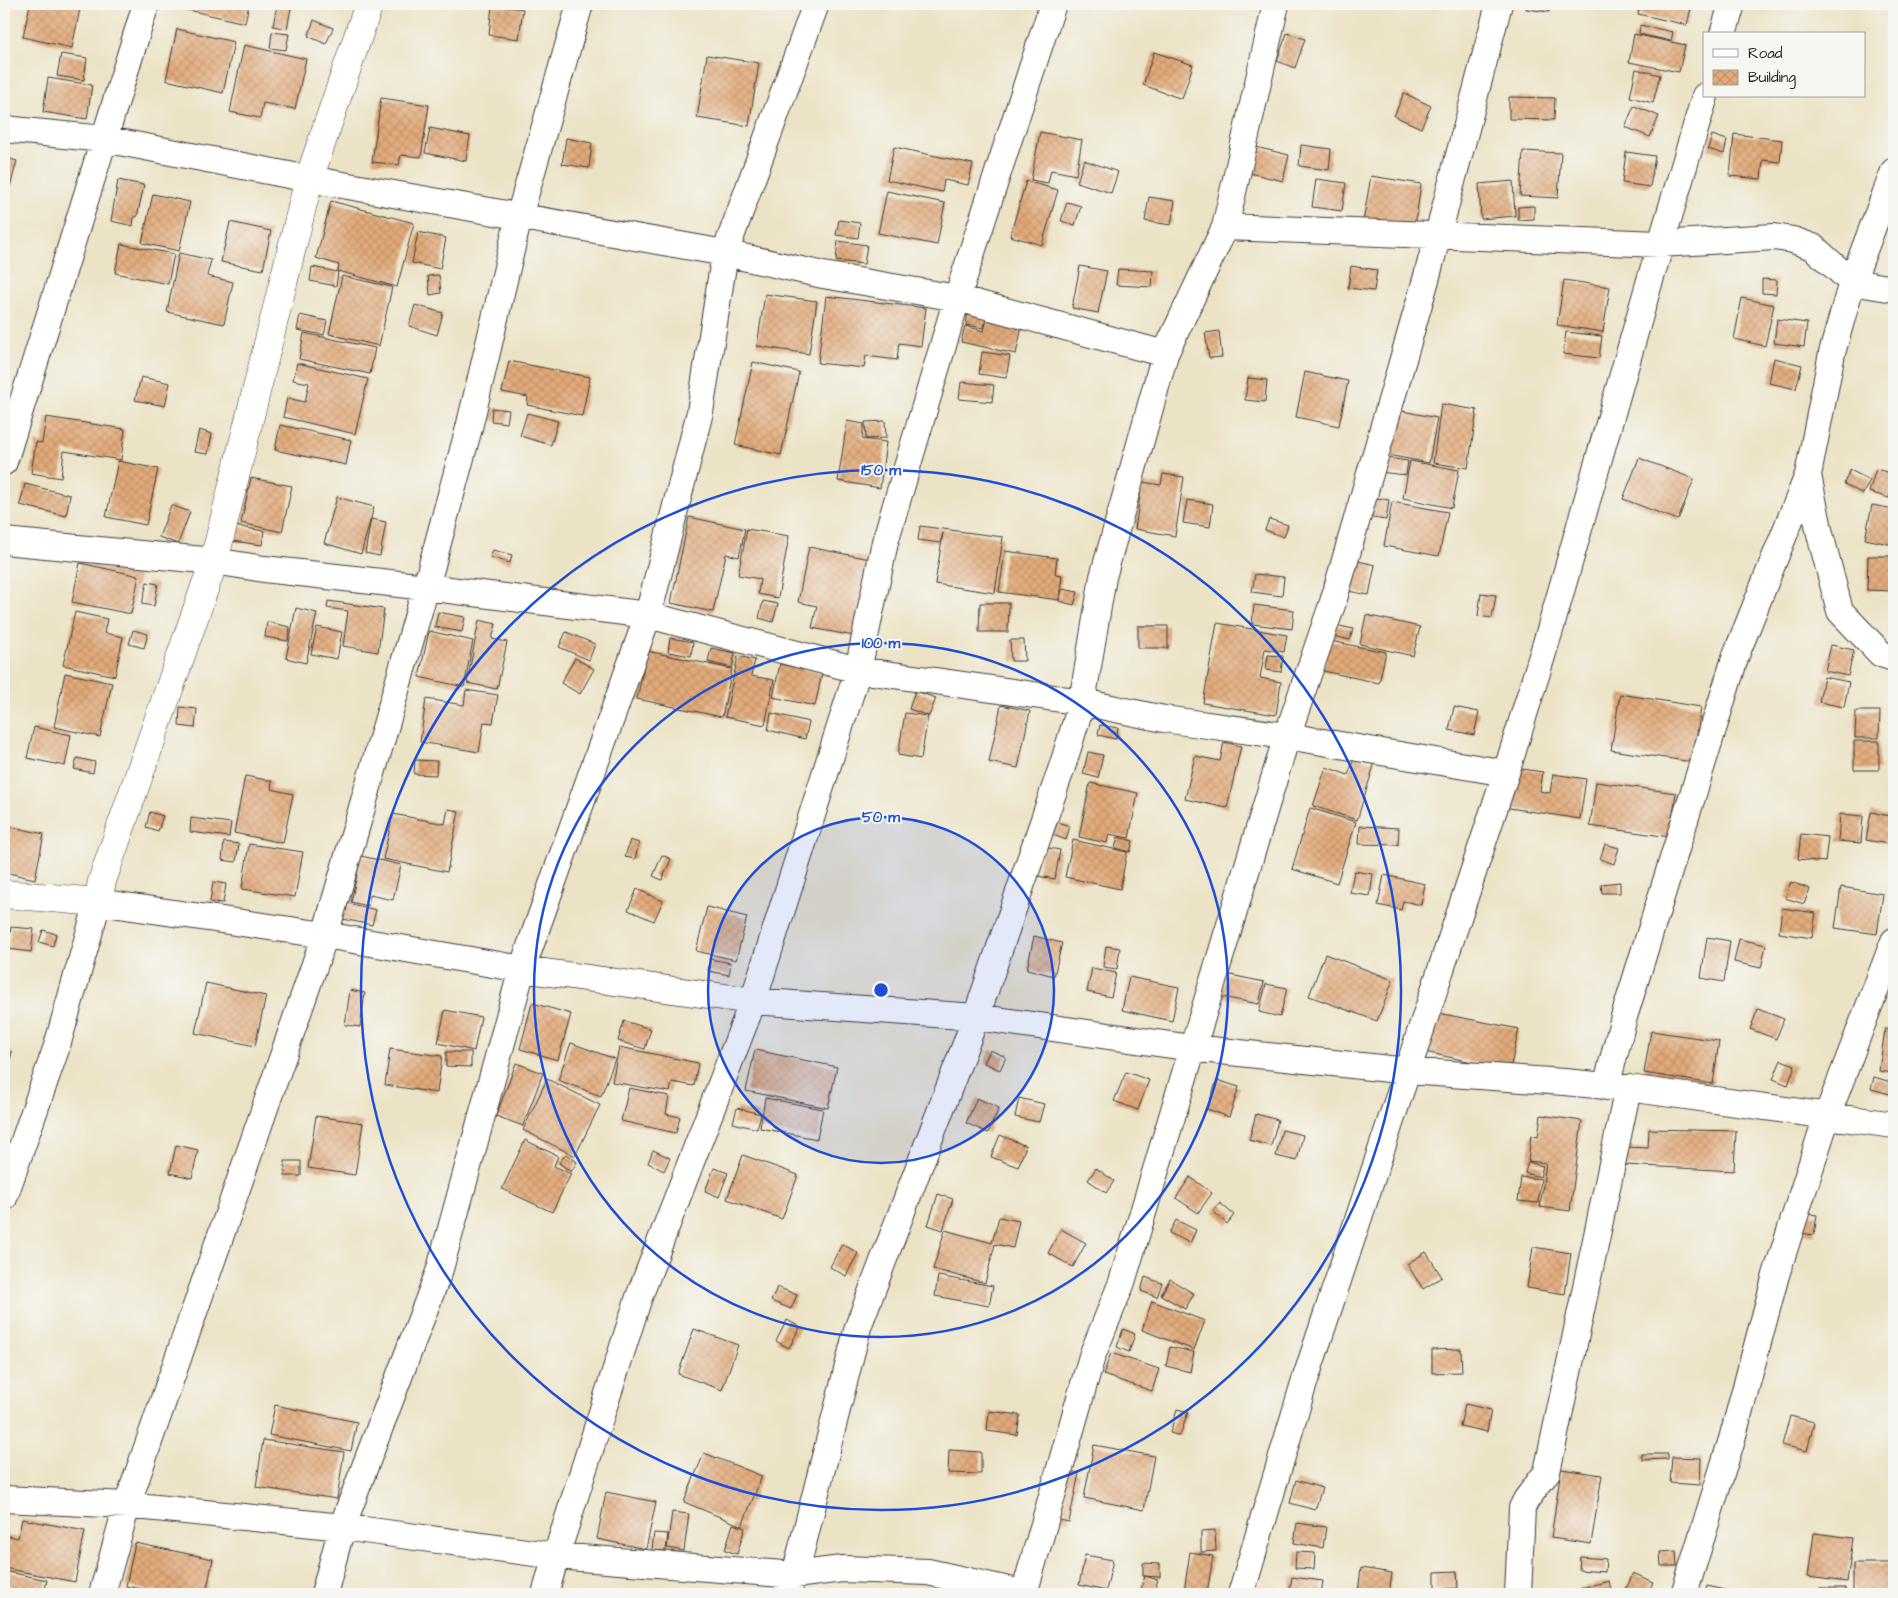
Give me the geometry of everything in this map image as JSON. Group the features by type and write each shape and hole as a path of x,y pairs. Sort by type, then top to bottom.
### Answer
{"street":[{"path":"4,462 146,4"},
{"path":"4,1198 57,1046 98,902 102,881 214,561 309,179 370,4"},
{"path":"102,1594 127,1505 325,935 426,587 469,428 519,217 580,4"},
{"path":"324,1594 342,1527 440,1269 522,969 648,616 700,412 725,253 816,4"},
{"path":"546,1594 556,1556 639,1297 753,1001 858,670 885,542 957,298 1053,4"},
{"path":"791,1585 858,1327 976,1017 1063,764 1082,702 1103,577 1165,354 1225,227 1276,4"},
{"path":"4,1500 127,1505 342,1527 791,1585 842,1569 928,1572 1025,1594 1092,1356 1122,1282 1287,736 1333,602 1438,234 1499,4"},
{"path":"1724,32 1732,4"},
{"path":"1241,1594 1304,1383 1506,773 1550,630 1660,244 1704,98"},
{"path":"4,129 104,139 309,179 725,253 832,277 957,298 1165,354"},
{"path":"1518,1594 1522,1508 1547,1472 1617,1088 1624,1017 1736,655 1808,475 1832,353 1852,282 1894,171"},
{"path":"1225,227 1660,244 1774,237 1793,240 1813,247 1852,282 1894,288"},
{"path":"1808,475 1820,534 1840,610 1881,654 1894,658"},
{"path":"4,541 214,561 302,574 426,587 648,616 858,670 1082,702 1164,718 1287,736 1506,773"},
{"path":"4,894 98,902 325,935 522,969 753,1001 976,1017 1192,1048 1408,1071 1564,1082 1894,1125"},
{"path":"1684,1594 1732,1439 1776,1275 1827,1116 1894,941"}],"building":[{"path":"30,4 81,4 72,48 23,37"},
{"path":"162,4 249,4 245,23"},
{"path":"1527,4 1550,4 1549,12 1526,9"},
{"path":"1640,4 1692,4 1687,25 1638,14"},
{"path":"277,5 291,8 287,29 273,26"},
{"path":"492,5 523,9 519,39 489,35"},
{"path":"314,20 333,28 326,44 308,36"},
{"path":"1640,25 1673,32 1671,41 1639,34"},
{"path":"177,29 234,42 223,93 166,80"},
{"path":"272,32 289,34 286,50 270,48"},
{"path":"1287,33 1305,39 1295,68 1277,61"},
{"path":"1634,34 1685,45 1679,72 1629,62"},
{"path":"244,45 306,59 295,109 263,103 260,118 230,112"},
{"path":"1154,52 1193,65 1182,99 1143,85"},
{"path":"61,54 87,58 84,80 57,76"},
{"path":"707,55 759,63 749,126 697,118"},
{"path":"1636,69 1660,75 1653,103 1630,97"},
{"path":"48,78 92,85 87,119 43,112"},
{"path":"1404,93 1431,106 1421,128 1394,116"},
{"path":"1509,97 1555,98 1554,120 1509,119"},
{"path":"381,98 429,105 421,157 401,155 399,165 372,162"},
{"path":"1634,106 1659,116 1650,137 1625,127"},
{"path":"430,128 470,136 466,161 425,153"},
{"path":"1040,132 1082,140 1076,175 1051,170 1048,183 1031,180"},
{"path":"1734,134 1782,140 1780,162 1763,160 1761,179 1730,176"},
{"path":"1712,135 1727,140 1724,154 1708,149"},
{"path":"566,138 592,143 589,168 562,164"},
{"path":"1247,145 1289,155 1283,181 1241,171"},
{"path":"1301,145 1331,149 1329,170 1299,166"},
{"path":"894,147 973,164 968,185 944,180 942,192 887,180"},
{"path":"1523,151 1561,153 1558,198 1520,196"},
{"path":"1626,152 1655,156 1650,187 1622,183"},
{"path":"4,157 17,161 10,187 4,186"},
{"path":"1084,160 1118,172 1111,193 1077,182"},
{"path":"1371,176 1421,184 1415,226 1363,222"},
{"path":"1316,179 1346,183 1342,211 1312,207"},
{"path":"118,180 144,185 137,217 134,217 133,226 111,221"},
{"path":"1026,181 1058,190 1042,245 1010,236"},
{"path":"1513,181 1515,216 1481,219 1479,184"},
{"path":"887,191 945,203 937,245 878,233"},
{"path":"153,194 190,202 179,251 142,243"},
{"path":"1149,197 1175,201 1171,225 1145,221"},
{"path":"331,201 414,223 397,287 338,271 339,265 316,258"},
{"path":"1067,202 1081,206 1075,225 1061,221"},
{"path":"1534,206 1534,219 1518,220 1518,207"},
{"path":"839,220 860,223 858,238 836,235"},
{"path":"230,222 271,231 263,270 221,262"},
{"path":"418,232 446,238 440,269 412,263"},
{"path":"838,241 867,245 864,264 836,261"},
{"path":"121,244 174,254 168,284 115,273"},
{"path":"179,253 211,260 207,276 233,282 224,324 167,312"},
{"path":"1080,266 1107,271 1098,313 1072,308"},
{"path":"1351,266 1377,270 1374,291 1348,288"},
{"path":"312,267 338,272 336,286 310,281"},
{"path":"1118,269 1153,271 1152,287 1116,285"},
{"path":"439,275 441,293 430,295 428,276"},
{"path":"342,276 392,287 379,346 329,334"},
{"path":"1762,279 1777,280 1776,294 1762,293"},
{"path":"1564,280 1610,287 1603,332 1557,325"},
{"path":"765,294 817,301 809,354 757,346"},
{"path":"826,296 926,308 921,346 899,343 897,360 866,356 864,368 818,363"},
{"path":"1742,298 1774,305 1765,346 1734,339"},
{"path":"415,305 443,313 437,335 409,326"},
{"path":"968,312 986,315 984,328 966,325"},
{"path":"300,315 327,321 324,335 297,330"},
{"path":"988,315 1023,322 1016,354 961,342 965,326 984,331"},
{"path":"1777,319 1807,323 1804,347 1774,343"},
{"path":"1219,331 1222,357 1209,358 1205,333"},
{"path":"1566,332 1602,336 1599,358 1563,354"},
{"path":"304,333 375,348 370,374 299,359"},
{"path":"982,352 1010,356 1006,378 979,374"},
{"path":"1774,358 1802,365 1796,389 1769,383"},
{"path":"509,361 590,377 582,416 527,405 528,397 502,392"},
{"path":"753,362 799,372 781,455 735,445"},
{"path":"297,363 368,379 355,434 283,417 287,398 305,402 309,383 293,380"},
{"path":"1305,372 1348,381 1339,426 1296,417"},
{"path":"141,377 170,383 165,406 135,400"},
{"path":"1248,378 1267,380 1265,402 1245,400"},
{"path":"961,382 994,385 992,402 959,399"},
{"path":"1441,404 1477,410 1468,468 1433,463"},
{"path":"492,408 509,410 507,423 491,421"},
{"path":"1392,409 1437,418 1429,463 1383,454"},
{"path":"527,413 558,421 551,445 520,436"},
{"path":"46,417 125,429 121,460 64,451 61,478 31,473 36,442 42,443"},
{"path":"847,421 864,424 862,439 886,442 880,488 838,481"},
{"path":"885,421 886,438 866,439 865,422"},
{"path":"280,425 351,440 346,465 275,450"},
{"path":"199,430 212,434 208,454 194,452"},
{"path":"1381,457 1408,461 1406,475 1379,472"},
{"path":"1639,458 1694,479 1678,520 1623,499"},
{"path":"118,461 158,469 146,525 106,517"},
{"path":"1410,461 1459,470 1452,508 1403,498"},
{"path":"1876,469 1894,474 1889,498 1869,492"},
{"path":"1850,470 1870,480 1863,494 1844,484"},
{"path":"1163,474 1184,477 1175,536 1135,529 1142,482 1161,485"},
{"path":"251,478 292,486 282,532 241,523"},
{"path":"25,484 70,495 66,516 20,505"},
{"path":"337,497 374,507 361,554 324,543"},
{"path":"1371,497 1389,500 1386,520 1367,517"},
{"path":"1187,500 1213,504 1210,527 1183,523"},
{"path":"1392,502 1448,512 1439,556 1384,546"},
{"path":"171,505 190,512 178,544 159,537"},
{"path":"1872,505 1894,509 1894,545 1865,539"},
{"path":"689,517 745,529 739,557 726,554 713,612 671,603"},
{"path":"371,519 386,522 380,556 365,553"},
{"path":"1269,519 1288,525 1284,537 1265,530"},
{"path":"234,526 264,531 262,545 232,541"},
{"path":"920,526 1003,537 995,593 935,584 943,533 940,543 918,540"},
{"path":"747,529 789,536 778,598 758,594 760,579 738,575"},
{"path":"809,547 870,559 854,636 812,628 817,606 798,602"},
{"path":"493,550 512,555 510,563 490,557"},
{"path":"1005,551 1057,558 1055,574 1062,575 1059,600 999,592"},
{"path":"1868,556 1894,556 1894,591 1867,590"},
{"path":"1354,560 1375,565 1369,595 1348,591"},
{"path":"80,563 139,576 131,614 72,602"},
{"path":"1255,574 1284,577 1282,596 1252,592"},
{"path":"147,582 158,584 154,606 142,604"},
{"path":"1062,589 1078,592 1074,605 1059,601"},
{"path":"1481,593 1496,595 1492,618 1478,616"},
{"path":"328,601 384,609 378,652 343,646 348,611 327,608"},
{"path":"763,601 778,604 773,622 759,618"},
{"path":"980,603 1009,603 1008,632 979,632"},
{"path":"1254,605 1294,610 1292,629 1252,624"},
{"path":"296,608 317,613 306,663 286,658"},
{"path":"75,612 107,619 104,633 123,637 115,676 63,665"},
{"path":"438,612 465,617 462,632 435,627"},
{"path":"1366,615 1420,627 1413,656 1360,644"},
{"path":"479,620 496,624 492,639 507,642 497,689 467,683"},
{"path":"267,622 290,627 288,641 265,637"},
{"path":"1217,623 1287,635 1284,652 1265,649 1260,678 1281,682 1276,715 1203,703"},
{"path":"1335,625 1353,629 1350,640 1333,636"},
{"path":"1138,626 1168,626 1168,648 1138,648"},
{"path":"317,627 342,632 337,659 311,654"},
{"path":"133,630 148,634 144,648 129,644"},
{"path":"429,631 473,641 464,687 419,677"},
{"path":"566,632 595,644 589,660 559,647"},
{"path":"670,638 693,642 691,656 668,652"},
{"path":"1010,640 1024,640 1025,661 1011,661"},
{"path":"1330,641 1386,652 1379,683 1323,671"},
{"path":"1831,645 1854,650 1848,676 1825,671"},
{"path":"711,648 735,653 732,668 708,662"},
{"path":"647,651 732,669 722,717 637,699"},
{"path":"1268,655 1283,656 1281,672 1266,670"},
{"path":"738,656 755,660 751,676 774,680 765,725 725,717"},
{"path":"575,658 594,669 580,694 561,683"},
{"path":"780,664 822,673 815,706 773,697"},
{"path":"65,673 112,683 100,737 54,727"},
{"path":"1824,677 1849,682 1844,707 1819,702"},
{"path":"466,690 498,695 493,723 484,722 479,752 420,742 426,699 464,705"},
{"path":"915,691 936,698 929,716 909,709"},
{"path":"1620,694 1701,707 1693,762 1611,750"},
{"path":"1001,705 1030,711 1018,768 989,762"},
{"path":"180,707 197,709 195,728 179,726"},
{"path":"1454,707 1479,712 1474,735 1449,730"},
{"path":"1856,711 1880,711 1879,738 1855,738"},
{"path":"771,713 809,722 805,739 768,730"},
{"path":"905,713 928,716 921,759 898,755"},
{"path":"1100,725 1118,728 1116,739 1098,735"},
{"path":"34,727 71,735 65,766 27,758"},
{"path":"1854,741 1879,741 1879,770 1854,770"},
{"path":"1224,742 1241,746 1227,808 1185,799 1195,756 1220,761"},
{"path":"1088,752 1103,755 1098,778 1083,774"},
{"path":"1355,756 1375,762 1357,820 1313,806 1326,767 1348,775"},
{"path":"77,758 95,762 93,773 74,769"},
{"path":"415,760 437,761 436,775 414,774"},
{"path":"1509,767 1543,772 1540,791 1550,793 1553,774 1586,779 1580,819 1503,807"},
{"path":"245,776 272,781 271,789 293,794 283,843 234,833"},
{"path":"1596,782 1676,793 1670,837 1590,826"},
{"path":"1090,783 1138,793 1129,838 1109,834 1107,843 1079,837"},
{"path":"1310,808 1356,822 1337,883 1292,869"},
{"path":"448,809 459,811 447,872 383,859 393,814 445,824"},
{"path":"150,812 163,816 158,831 146,827"},
{"path":"1871,812 1894,817 1894,845 1866,840"},
{"path":"1840,814 1863,816 1861,843 1838,841"},
{"path":"191,818 231,823 229,837 190,832"},
{"path":"1057,822 1070,826 1066,840 1053,835"},
{"path":"4,825 44,834 35,879 4,872"},
{"path":"1360,826 1399,828 1398,845 1359,844"},
{"path":"1801,834 1828,837 1825,862 1798,859"},
{"path":"1118,837 1133,841 1130,852 1115,848"},
{"path":"630,840 639,843 635,859 625,857"},
{"path":"1073,840 1127,852 1120,889 1065,877"},
{"path":"224,842 239,844 236,862 222,860"},
{"path":"249,844 303,852 295,897 242,889"},
{"path":"1605,844 1619,848 1614,864 1600,859"},
{"path":"1042,847 1060,850 1055,879 1037,876"},
{"path":"662,855 671,859 662,880 653,876"},
{"path":"361,856 401,865 393,900 370,895 368,906 351,902"},
{"path":"1354,871 1373,874 1370,896 1350,893"},
{"path":"1384,875 1425,884 1421,905 1403,901 1401,910 1378,905"},
{"path":"213,882 226,884 223,903 210,902"},
{"path":"1620,882 1620,893 1602,893 1601,884"},
{"path":"1791,882 1810,889 1804,904 1785,898"},
{"path":"1841,887 1883,894 1877,934 1835,928"},
{"path":"637,889 663,901 654,921 628,910"},
{"path":"347,903 376,910 372,925 343,919"},
{"path":"707,907 747,917 736,960 696,951"},
{"path":"1782,908 1816,913 1812,938 1779,933"},
{"path":"11,927 34,929 31,952 8,949"},
{"path":"43,930 56,934 53,946 39,942"},
{"path":"1034,936 1062,943 1054,976 1027,969"},
{"path":"1707,937 1730,941 1724,982 1701,978"},
{"path":"1739,939 1766,945 1761,968 1734,962"},
{"path":"1106,946 1120,948 1117,969 1103,967"},
{"path":"1325,954 1393,980 1377,1021 1309,996"},
{"path":"710,959 731,963 729,975 708,971"},
{"path":"1092,968 1116,973 1111,997 1087,992"},
{"path":"1226,974 1264,982 1259,1004 1221,997"},
{"path":"1129,977 1179,987 1172,1021 1122,1010"},
{"path":"206,983 266,996 255,1046 195,1033"},
{"path":"1266,984 1287,988 1280,1017 1259,1012"},
{"path":"350,990 365,993 360,1027 345,1025"},
{"path":"532,1003 571,1014 558,1060 520,1049"},
{"path":"1758,1009 1784,1019 1776,1039 1750,1029"},
{"path":"445,1010 481,1017 474,1051 438,1043"},
{"path":"1433,1012 1519,1029 1510,1070 1425,1052"},
{"path":"624,1021 651,1029 645,1049 618,1041"},
{"path":"1885,1029 1894,1031 1894,1073 1879,1071"},
{"path":"1651,1031 1719,1041 1713,1084 1644,1073"},
{"path":"571,1043 615,1059 601,1096 558,1080"},
{"path":"619,1047 698,1063 694,1086 672,1082 670,1092 612,1082"},
{"path":"390,1049 442,1056 437,1093 385,1085"},
{"path":"4,1050 12,1052 4,1082"},
{"path":"755,1050 837,1067 828,1108 746,1091"},
{"path":"990,1050 1006,1057 1000,1070 984,1063"},
{"path":"446,1052 471,1052 471,1067 446,1066"},
{"path":"1781,1060 1795,1065 1788,1085 1773,1079"},
{"path":"516,1063 543,1073 523,1126 496,1116"},
{"path":"1126,1072 1149,1080 1138,1110 1114,1101"},
{"path":"1874,1077 1894,1083 1894,1095 1871,1089"},
{"path":"547,1079 600,1105 575,1156 523,1130"},
{"path":"1217,1080 1239,1087 1229,1117 1207,1109"},
{"path":"629,1088 669,1096 666,1114 680,1117 676,1133 621,1121"},
{"path":"765,1098 823,1109 817,1139 760,1128"},
{"path":"977,1098 999,1108 988,1133 966,1123"},
{"path":"1019,1098 1044,1104 1039,1122 1015,1117"},
{"path":"737,1108 761,1114 757,1129 733,1123"},
{"path":"1256,1114 1278,1120 1271,1146 1249,1140"},
{"path":"1541,1115 1582,1121 1570,1211 1540,1207 1546,1163 1528,1161 1531,1135 1538,1137"},
{"path":"316,1116 363,1123 355,1175 308,1168"},
{"path":"1649,1129 1736,1131 1734,1171 1625,1165 1626,1147 1648,1148"},
{"path":"1282,1130 1303,1135 1297,1161 1276,1156"},
{"path":"1000,1135 1026,1146 1018,1167 991,1157"},
{"path":"525,1140 558,1156 554,1166 571,1174 552,1212 502,1189"},
{"path":"176,1145 198,1150 192,1178 170,1173"},
{"path":"653,1150 670,1158 664,1171 648,1163"},
{"path":"566,1154 577,1162 571,1172 559,1163"},
{"path":"743,1155 798,1175 782,1219 727,1199"},
{"path":"285,1161 301,1161 301,1176 285,1176"},
{"path":"1528,1162 1543,1166 1540,1177 1525,1173"},
{"path":"714,1168 728,1173 719,1197 705,1191"},
{"path":"1096,1168 1114,1181 1106,1193 1088,1180"},
{"path":"1190,1177 1212,1193 1198,1213 1176,1198"},
{"path":"1521,1177 1541,1179 1538,1203 1518,1201"},
{"path":"938,1194 953,1199 943,1230 928,1225"},
{"path":"1220,1203 1234,1215 1227,1224 1213,1211"},
{"path":"1802,1213 1817,1215 1814,1235 1799,1233"},
{"path":"999,1217 1019,1221 1013,1248 995,1244 985,1283 933,1269 945,1230 992,1243"},
{"path":"1176,1220 1196,1230 1190,1243 1169,1233"},
{"path":"1061,1229 1086,1243 1073,1267 1048,1253"},
{"path":"842,1244 858,1253 846,1276 830,1267"},
{"path":"1533,1247 1571,1253 1565,1294 1527,1288"},
{"path":"1426,1252 1442,1277 1423,1289 1407,1264"},
{"path":"938,1276 993,1286 989,1306 935,1296"},
{"path":"1145,1277 1162,1283 1157,1297 1141,1291"},
{"path":"1170,1279 1194,1294 1185,1309 1161,1295"},
{"path":"777,1287 797,1295 791,1309 771,1301"},
{"path":"1152,1301 1205,1321 1194,1350 1142,1330"},
{"path":"787,1320 800,1327 789,1348 776,1341"},
{"path":"694,1329 738,1345 722,1390 678,1374"},
{"path":"1123,1329 1135,1334 1129,1352 1117,1347"},
{"path":"1170,1347 1194,1352 1190,1372 1166,1366"},
{"path":"1461,1349 1462,1372 1432,1373 1432,1350"},
{"path":"1111,1353 1159,1369 1152,1391 1103,1375"},
{"path":"1465,1404 1491,1410 1487,1432 1460,1426"},
{"path":"275,1405 357,1422 351,1451 269,1435"},
{"path":"1177,1409 1188,1412 1180,1436 1170,1433"},
{"path":"989,1411 1020,1415 1017,1435 987,1431"},
{"path":"1790,1416 1814,1422 1807,1451 1782,1445"},
{"path":"263,1440 344,1452 337,1499 256,1487"},
{"path":"1094,1445 1154,1456 1144,1510 1084,1498"},
{"path":"949,1450 981,1452 981,1474 948,1473"},
{"path":"704,1453 762,1476 742,1526 684,1502"},
{"path":"1642,1454 1668,1454 1668,1459 1642,1460"},
{"path":"1672,1457 1701,1458 1700,1485 1670,1483"},
{"path":"1060,1469 1079,1473 1069,1522 1050,1518"},
{"path":"1561,1469 1602,1475 1591,1544 1551,1538"},
{"path":"1296,1480 1322,1488 1315,1510 1290,1503"},
{"path":"606,1492 656,1502 646,1549 597,1539"},
{"path":"672,1512 689,1514 684,1551 667,1548"},
{"path":"22,1519 85,1531 75,1582 4,1568 4,1535 18,1538"},
{"path":"1297,1523 1326,1527 1323,1548 1294,1543"},
{"path":"733,1524 745,1528 737,1554 725,1550"},
{"path":"1215,1530 1216,1551 1201,1552 1201,1531"},
{"path":"654,1533 668,1534 666,1551 652,1550"},
{"path":"1814,1533 1853,1538 1847,1582 1808,1577"},
{"path":"135,1543 213,1559 206,1594 168,1594 126,1586"},
{"path":"1676,1551 1677,1566 1661,1566 1660,1552"},
{"path":"1190,1552 1213,1556 1207,1594 1184,1591"},
{"path":"1296,1552 1315,1553 1314,1569 1295,1568"},
{"path":"1085,1555 1113,1560 1106,1591 1079,1585"},
{"path":"1580,1557 1606,1559 1605,1572 1579,1570"},
{"path":"1143,1563 1160,1564 1160,1577 1143,1576"},
{"path":"1853,1563 1894,1563 1894,1594 1853,1594"},
{"path":"1361,1568 1392,1573 1389,1594 1358,1593"},
{"path":"4,1571 47,1580 44,1594 4,1594"},
{"path":"1457,1571 1458,1588 1435,1589 1435,1572"},
{"path":"1633,1573 1653,1582 1648,1594 1624,1594"},
{"path":"1145,1576 1158,1580 1153,1594 1140,1593"},
{"path":"1292,1577 1323,1581 1321,1594 1289,1594"},
{"path":"1609,1581 1612,1594 1583,1594 1581,1588"},
{"path":"1707,1586 1731,1591 1730,1594 1705,1594"},
{"path":"1820,1588 1845,1588 1845,1594 1820,1594"}]}
